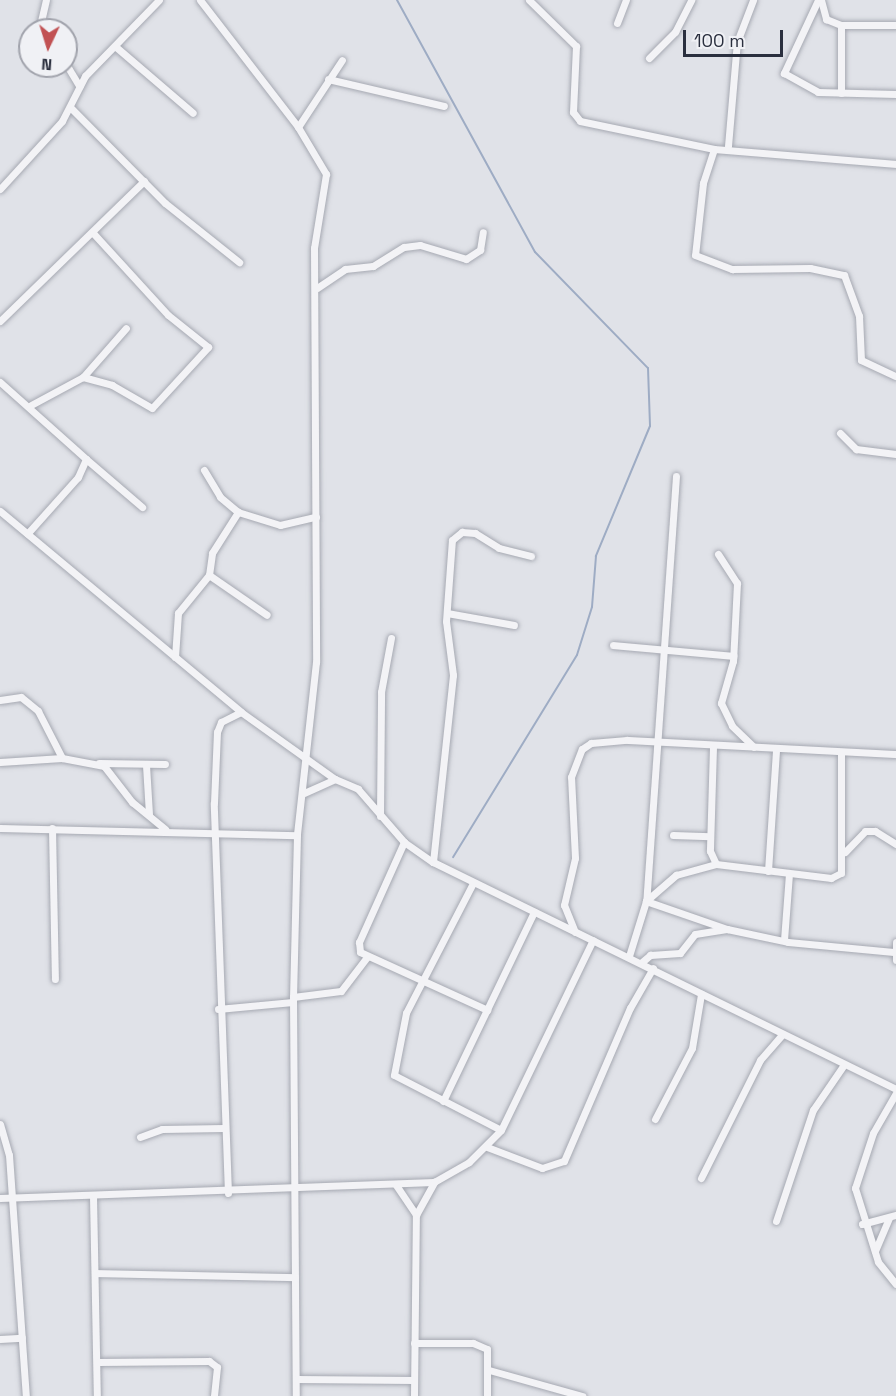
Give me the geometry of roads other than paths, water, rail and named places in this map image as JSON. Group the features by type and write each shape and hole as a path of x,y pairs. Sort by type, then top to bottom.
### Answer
{"street":[{"path":"42,18 46,0"},
{"path":"0,189 70,107 79,86 159,0"},
{"path":"200,0 298,127 326,174 315,248 317,288 316,672 304,756 304,793 297,835 293,1000 296,1396"},
{"path":"529,0 576,46 575,118 714,149 728,146 896,164"},
{"path":"617,23 626,0"},
{"path":"650,58 675,32 691,0"},
{"path":"728,146 737,42 753,0"},
{"path":"819,0 826,19 841,25 896,25"},
{"path":"819,0 784,73 818,92 896,94"},
{"path":"841,25 842,93"},
{"path":"116,47 193,114"},
{"path":"298,127 342,60"},
{"path":"74,78 79,86"},
{"path":"328,79 444,106"},
{"path":"70,107 144,181 239,262"},
{"path":"714,149 703,183 695,255 732,269 810,268 844,275 859,316 861,360 896,375"},
{"path":"0,321 144,181"},
{"path":"317,288 345,269 373,266 404,247 420,245 466,259 480,250 483,232"},
{"path":"83,377 112,385 152,408 208,347 168,315 93,233"},
{"path":"31,405 83,377 126,328"},
{"path":"0,382 31,405 86,459 142,507"},
{"path":"840,433 856,449 896,454"},
{"path":"27,534 78,477 86,459"},
{"path":"204,470 220,497 238,512 280,525 316,517"},
{"path":"629,956 646,901 676,476"},
{"path":"0,511 241,712 335,779 358,789 380,818 404,842 433,862 575,932 642,962 781,1036 896,1089"},
{"path":"175,657 178,613 209,575 212,553 238,512"},
{"path":"433,862 453,675 447,613 457,534 475,533 499,548 531,556"},
{"path":"718,554 737,583 733,657 721,703 732,726 754,747"},
{"path":"209,575 267,615"},
{"path":"447,613 514,625"},
{"path":"380,818 381,692 391,638"},
{"path":"613,645 733,657"},
{"path":"0,700 21,697 38,711 62,758"},
{"path":"228,1193 218,1009 218,732 221,722 241,712"},
{"path":"575,932 564,905 575,858 571,777 582,749 608,740 657,741 713,747 896,754"},
{"path":"713,747 710,836 716,864"},
{"path":"768,871 776,749"},
{"path":"646,901 676,875 716,864 789,874 836,877 845,852 841,752"},
{"path":"0,762 62,758 146,765 165,764"},
{"path":"96,762 165,829"},
{"path":"146,765 149,813"},
{"path":"304,793 335,779"},
{"path":"0,828 217,830 297,835"},
{"path":"52,828 55,980"},
{"path":"845,852 865,831 875,831 896,844"},
{"path":"673,835 710,836"},
{"path":"404,842 359,942 367,957 423,984 487,1010"},
{"path":"784,940 789,874"},
{"path":"473,883 423,984 406,1013 394,1074 501,1130"},
{"path":"646,901 727,929 784,940 895,956 896,942"},
{"path":"443,1101 534,912"},
{"path":"642,962 650,955 680,953 695,934 727,929"},
{"path":"414,1396 416,1215 435,1182 487,1147 501,1130 593,940"},
{"path":"218,1009 293,1000 341,991 367,957"},
{"path":"487,1147 542,1168 564,1161 630,1008 653,968"},
{"path":"655,1119 692,1048 701,994"},
{"path":"701,1178 760,1060 781,1036"},
{"path":"776,1221 813,1110 843,1066"},
{"path":"896,1093 873,1132 857,1180 862,1224 875,1251 896,1284"},
{"path":"0,1124 12,1198 26,1396"},
{"path":"140,1137 162,1129 224,1128"},
{"path":"0,1198 294,1191 435,1182"},
{"path":"396,1185 416,1215"},
{"path":"93,1196 97,1396"},
{"path":"862,1224 892,1216"},
{"path":"875,1251 892,1216"},
{"path":"96,1273 295,1277"},
{"path":"0,1339 22,1338"},
{"path":"414,1343 482,1345 489,1354 487,1396"},
{"path":"98,1362 209,1361 217,1367 214,1396"},
{"path":"489,1370 582,1396"},
{"path":"296,1379 414,1380"}],"waterway":[{"path":"397,0 535,252 648,368 650,426 596,556 592,607 577,655 453,857"}]}
